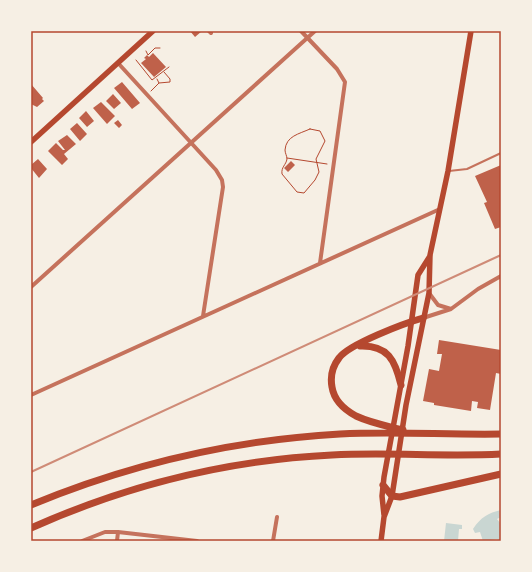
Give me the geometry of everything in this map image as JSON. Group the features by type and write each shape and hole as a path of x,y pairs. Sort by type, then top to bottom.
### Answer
{"highway":[{"path":"413,433 355,416 337,400 332,389 331,377 333,367 345,352 412,321 423,318"},
{"path":"358,346 369,345 387,353 397,369 401,385"},
{"path":"31,505 125,470 195,452 267,440 304,436 376,432 501,434"},
{"path":"31,528 82,507 152,484 200,472 259,462 361,454 501,454"},
{"path":"383,485 392,496 411,496 501,474"}],"main road":[{"path":"31,142 153,31"},
{"path":"384,517 392,496 406,405 428,293 430,255 448,172 472,31"},
{"path":"381,541 384,517 382,496 384,477 412,321 418,275 430,255"}],"street":[{"path":"301,31 337,69 345,82 320,263"},
{"path":"31,287 314,31"},
{"path":"118,63 216,170 222,180 223,187 203,316"},
{"path":"31,395 440,209"},
{"path":"423,318 451,309 478,288 501,276"},
{"path":"428,293 438,305 451,309"},
{"path":"273,541 277,517"},
{"path":"82,541 105,532 118,532 197,541"},
{"path":"117,541 118,532"}],"lane":[{"path":"448,172 467,169 501,153"}],"path":[{"path":"146,51 148,54 155,48 160,48"},
{"path":"136,60 152,80 168,67"},
{"path":"147,94 159,83 170,82 170,79 163,72"},
{"path":"156,78 159,83"},
{"path":"314,129 320,131 325,141 316,159 317,163 318,172 315,180 304,193 297,192 282,174 287,158 285,149 287,140 291,136 314,129"},
{"path":"287,158 334,166"}],"shaded area":[{"path":"501,510 501,517 497,519 501,524 501,541 497,539 483,541 480,532 475,533 473,529 485,516"},
{"path":"446,523 462,525 462,529 459,529 458,541 444,541"}],"building":[{"path":"190,31 202,31 195,37"},
{"path":"153,53 166,67 154,77 141,63 146,59 144,58 147,55 149,57"},
{"path":"122,82 140,103 132,109 114,88"},
{"path":"31,84 44,101 37,107 31,104"},
{"path":"113,94 121,103 114,109 106,101"},
{"path":"101,102 115,116 107,124 93,108"},
{"path":"86,111 94,121 87,127 79,118"},
{"path":"118,120 122,125 119,128 114,123"},
{"path":"77,123 87,134 80,141 70,129"},
{"path":"67,135 76,144 64,154 68,159 62,165 48,151 56,143 63,150 65,150 58,141"},
{"path":"38,159 47,169 39,178 31,168 31,165"},
{"path":"291,161 295,165 288,172 284,168"},
{"path":"501,165 501,227 495,229 484,203 487,202 475,176"},
{"path":"439,340 501,350 501,374 496,373 490,410 477,408 478,402 472,401 471,411 434,405 434,403 423,401 429,369 439,371 442,354 437,354"}],"railway":[{"path":"31,472 501,255"}]}
